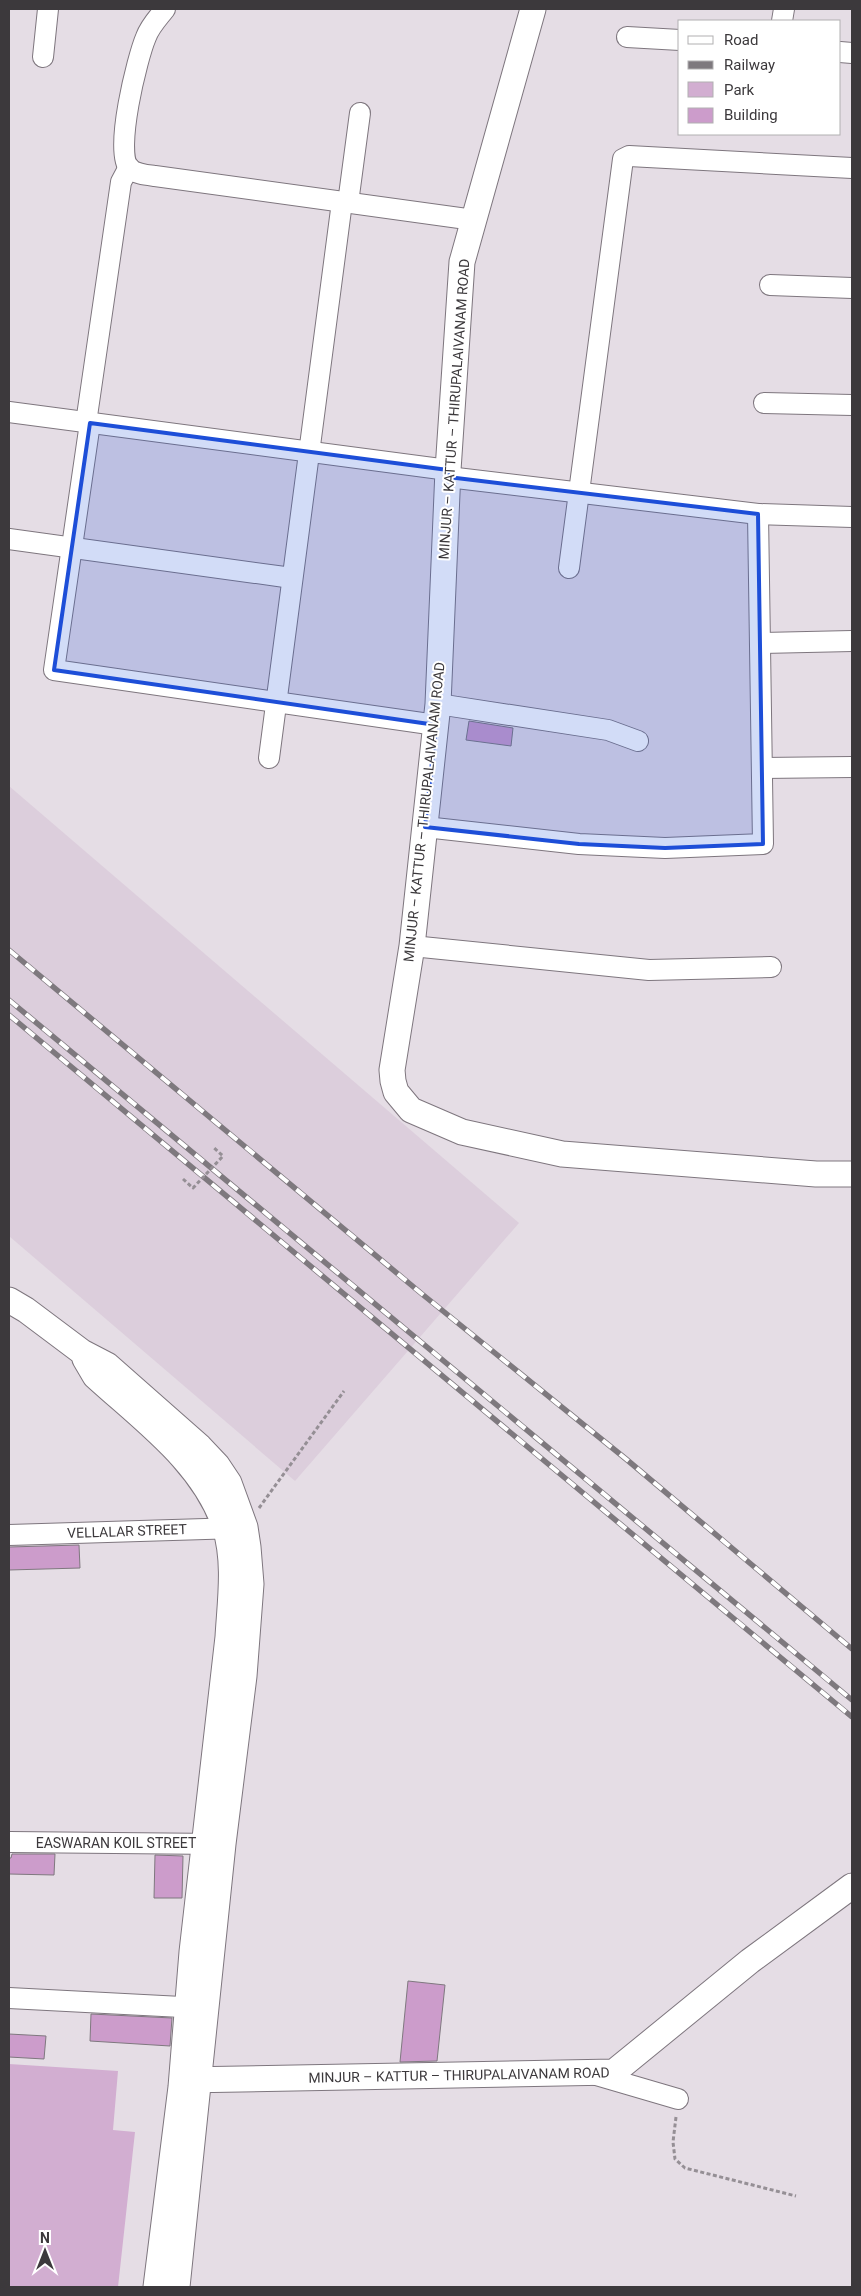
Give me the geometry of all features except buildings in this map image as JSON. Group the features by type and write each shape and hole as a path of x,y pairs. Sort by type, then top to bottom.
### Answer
{"main road":[{"name":"MINJUR – KATTUR – THIRUPALAIVANAM ROAD","path":"533,9 462,262 448,474 437,715 412,946 392,1070 396,1092 411,1110 462,1132 562,1154 816,1174 852,1174"},
{"path":"9,1300 26,1310 82,1352 107,1365 200,1447 217,1465 229,1483 235,1528 251,1584 244,1676 214,1843 196,2008 177,2287"},
{"name":"MINJUR – KATTUR – THIRUPALAIVANAM ROAD","path":"191,2080 614,2072 750,1961 852,1886"},
{"path":"156,2287 191,2080"}],"street":[{"path":"43,57 48,9"},
{"path":"166,9 146,35 135,68 124,149 129,167 137,173 474,220"},
{"path":"627,37 678,40"},
{"path":"269,758 308,452 360,113"},
{"path":"569,568 623,159 629,156 852,168"},
{"path":"129,167 121,182 54,670 276,702 608,730 638,742"},
{"path":"770,285 852,288"},
{"path":"764,404 852,405"},
{"path":"9,412 308,452 579,493 758,514 852,517"},
{"path":"425,828 589,845 665,848 763,844 758,514"},
{"path":"9,539 292,578"},
{"path":"760,643 852,642"},
{"path":"762,768 852,767"},
{"path":"412,946 649,970 771,967"},
{"name":"VELLALAR STREET","path":"9,1535 235,1528"},
{"name":"EASWARAN KOIL STREET","path":"9,1842 214,1843"},
{"path":"9,1998 196,2008"},
{"path":"590,2073 678,2099"}],"path":[{"path":"183,1179 193,1188 223,1156 213,1147"},
{"path":"235,1528 344,1391"},
{"path":"678,2099 673,2142 674,2159 685,2168 796,2196"}],"highlighted area":[{"path":"90,423 448,470 448,477 758,514 763,844 665,848 579,844 425,827 436,725 54,670"}],"shaded area":[{"path":"9,786 519,1223 295,1481 9,1236"}],"green space":[{"path":"9,2064 118,2071 113,2130 135,2132 118,2287 9,2287"}],"railway":[{"path":"9,950 422,1294 626,1459 852,1649"},
{"path":"9,1000 852,1700"},
{"path":"9,1015 852,1717"}]}
